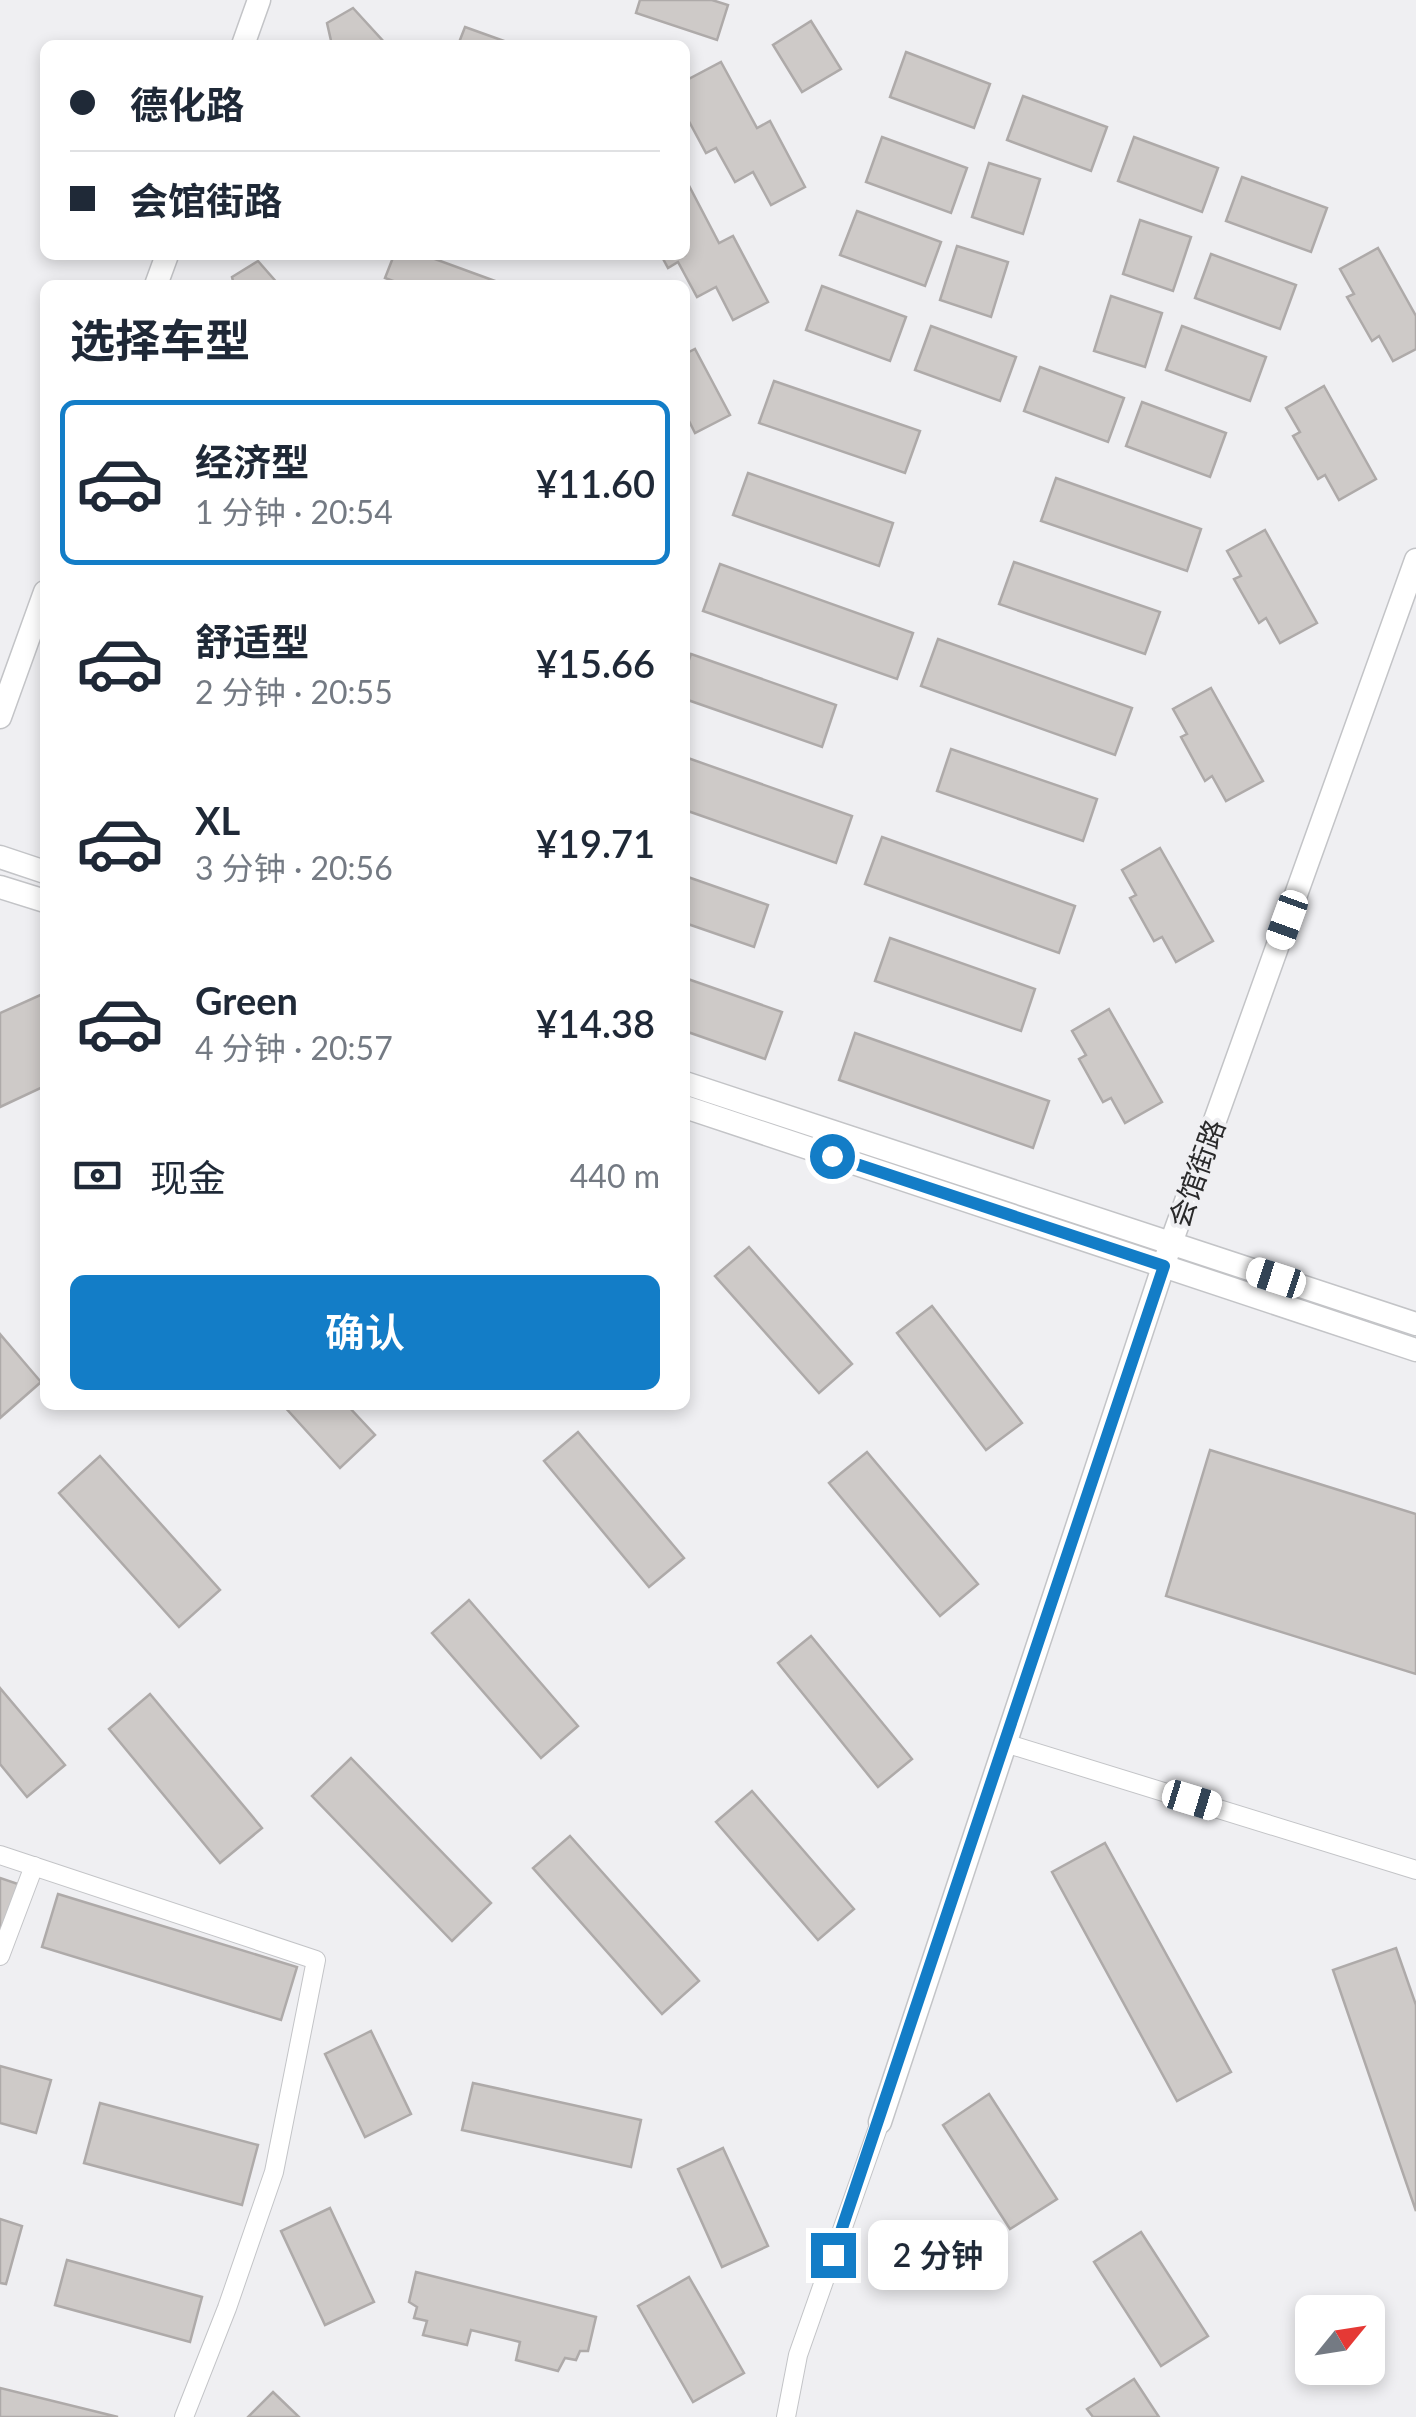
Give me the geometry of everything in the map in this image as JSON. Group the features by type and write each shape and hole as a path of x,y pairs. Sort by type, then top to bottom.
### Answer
{"street":[{"path":"245,40 260,0"},
{"name":"会馆街路","path":"786,2417 798,2355 880,2122 1167,1254 1416,560"},
{"path":"0,717 40,606"},
{"path":"0,857 40,870"},
{"path":"0,887 40,899"},
{"path":"690,1085 1167,1254 1416,1350"},
{"path":"690,1109 1167,1254 1416,1324"},
{"path":"1005,1743 1416,1870"},
{"path":"0,1856 316,1960 274,2172 184,2417"},
{"path":"0,1956 34,1866"}],"building":[{"path":"640,0 712,0 728,5 717,40 636,13"},
{"path":"353,8 382,40 331,40 327,23"},
{"path":"811,21 841,69 802,92 773,45"},
{"path":"465,27 501,40 460,40"},
{"path":"906,52 990,84 974,128 890,97"},
{"path":"721,62 757,128 770,121 805,187 771,205 753,172 735,182 716,148 706,153 690,123 690,78"},
{"path":"1023,96 1107,127 1091,171 1007,140"},
{"path":"882,137 967,168 951,213 866,182"},
{"path":"1134,137 1218,168 1202,212 1118,181"},
{"path":"989,163 1040,179 1023,234 972,217"},
{"path":"1242,177 1327,208 1311,252 1226,221"},
{"path":"690,188 719,243 733,236 768,302 733,320 716,287 697,297 678,262 668,268 664,260 690,260"},
{"path":"857,211 941,242 925,286 840,255"},
{"path":"1140,220 1191,237 1173,291 1123,274"},
{"path":"957,246 1008,262 991,317 940,300"},
{"path":"1378,248 1416,316 1416,349 1393,361 1379,336 1372,341 1347,297 1354,294 1340,269"},
{"path":"1211,254 1296,285 1280,329 1195,298"},
{"path":"392,260 438,260 492,280 390,280 385,278"},
{"path":"258,261 275,280 233,280"},
{"path":"822,286 906,317 890,361 806,330"},
{"path":"1111,296 1162,313 1145,367 1094,351"},
{"path":"931,326 1016,357 1000,401 915,370"},
{"path":"1182,326 1266,357 1250,401 1166,370"},
{"path":"695,349 730,415 695,433 690,423 690,352"},
{"path":"1040,367 1124,398 1108,442 1024,411"},
{"path":"774,381 920,431 905,473 759,423"},
{"path":"1324,386 1376,479 1339,500 1325,475 1318,479 1293,436 1300,432 1286,408"},
{"path":"1142,402 1226,433 1210,477 1126,446"},
{"path":"748,473 893,523 879,566 733,515"},
{"path":"1056,478 1201,529 1187,571 1041,521"},
{"path":"1265,530 1317,623 1280,643 1266,618 1259,623 1234,579 1241,576 1227,551"},
{"path":"1014,562 1160,612 1145,654 999,604"},
{"path":"720,564 913,633 897,679 703,611"},
{"path":"938,639 1132,708 1115,755 921,686"},
{"path":"691,654 836,705 822,747 690,701"},
{"path":"1211,688 1263,781 1226,801 1212,776 1205,781 1181,737 1187,734 1173,709"},
{"path":"951,749 1097,799 1083,841 937,791"},
{"path":"690,759 852,816 836,863 690,812"},
{"path":"882,837 1075,906 1059,953 865,884"},
{"path":"1160,848 1213,941 1176,962 1162,937 1154,941 1130,898 1136,895 1122,870"},
{"path":"690,878 768,905 754,947 690,925"},
{"path":"890,938 1035,989 1021,1031 875,981"},
{"path":"690,980 782,1012 765,1059 690,1033"},
{"path":"40,995 40,1088 0,1107 0,1013"},
{"path":"1109,1009 1162,1102 1125,1123 1111,1098 1103,1102 1079,1059 1086,1055 1072,1031"},
{"path":"855,1033 1049,1101 1033,1148 839,1080"},
{"path":"749,1247 852,1364 819,1393 715,1276"},
{"path":"932,1306 1022,1423 986,1450 897,1333"},
{"path":"0,1334 40,1383 0,1418"},
{"path":"288,1410 352,1410 375,1435 340,1468"},
{"path":"578,1432 684,1558 649,1587 544,1461"},
{"path":"1210,1450 1416,1514 1416,1674 1166,1596"},
{"path":"867,1452 978,1584 940,1616 829,1483"},
{"path":"100,1456 220,1590 179,1627 59,1493"},
{"path":"469,1600 578,1726 541,1758 432,1633"},
{"path":"811,1636 912,1759 878,1787 778,1663"},
{"path":"0,1688 65,1765 27,1797 0,1764"},
{"path":"150,1694 262,1828 220,1863 109,1729"},
{"path":"351,1758 491,1903 452,1941 312,1796"},
{"path":"752,1791 854,1909 818,1940 716,1822"},
{"path":"570,1836 699,1981 662,2014 533,1868"},
{"path":"1105,1843 1231,2072 1177,2101 1052,1872"},
{"path":"0,1878 18,1884 3,1932 0,1931"},
{"path":"58,1894 297,1967 281,2020 42,1947"},
{"path":"1396,1948 1416,2005 1416,2211 1333,1970"},
{"path":"371,2031 411,2114 365,2137 325,2054"},
{"path":"0,2066 51,2080 36,2133 0,2123"},
{"path":"473,2083 641,2120 631,2167 462,2130"},
{"path":"989,2094 1057,2199 1010,2229 943,2125"},
{"path":"100,2103 258,2145 242,2205 84,2163"},
{"path":"723,2148 768,2246 722,2267 678,2169"},
{"path":"330,2208 374,2302 325,2325 281,2231"},
{"path":"0,2219 22,2226 6,2284 0,2283"},
{"path":"1141,2232 1208,2336 1161,2366 1094,2262"},
{"path":"67,2260 202,2297 190,2342 55,2305"},
{"path":"416,2272 596,2317 588,2351 580,2351 576,2360 565,2358 558,2371 516,2360 520,2342 471,2330 467,2345 423,2335 427,2321 414,2318 417,2307 409,2302"},
{"path":"689,2277 744,2373 693,2402 638,2306"},
{"path":"1134,2379 1159,2417 1093,2417 1087,2409"},
{"path":"0,2388 118,2417 0,2417"},
{"path":"273,2392 299,2417 248,2417"}],"route":[{"path":"832,1156 1164,1266 833,2255"}]}
